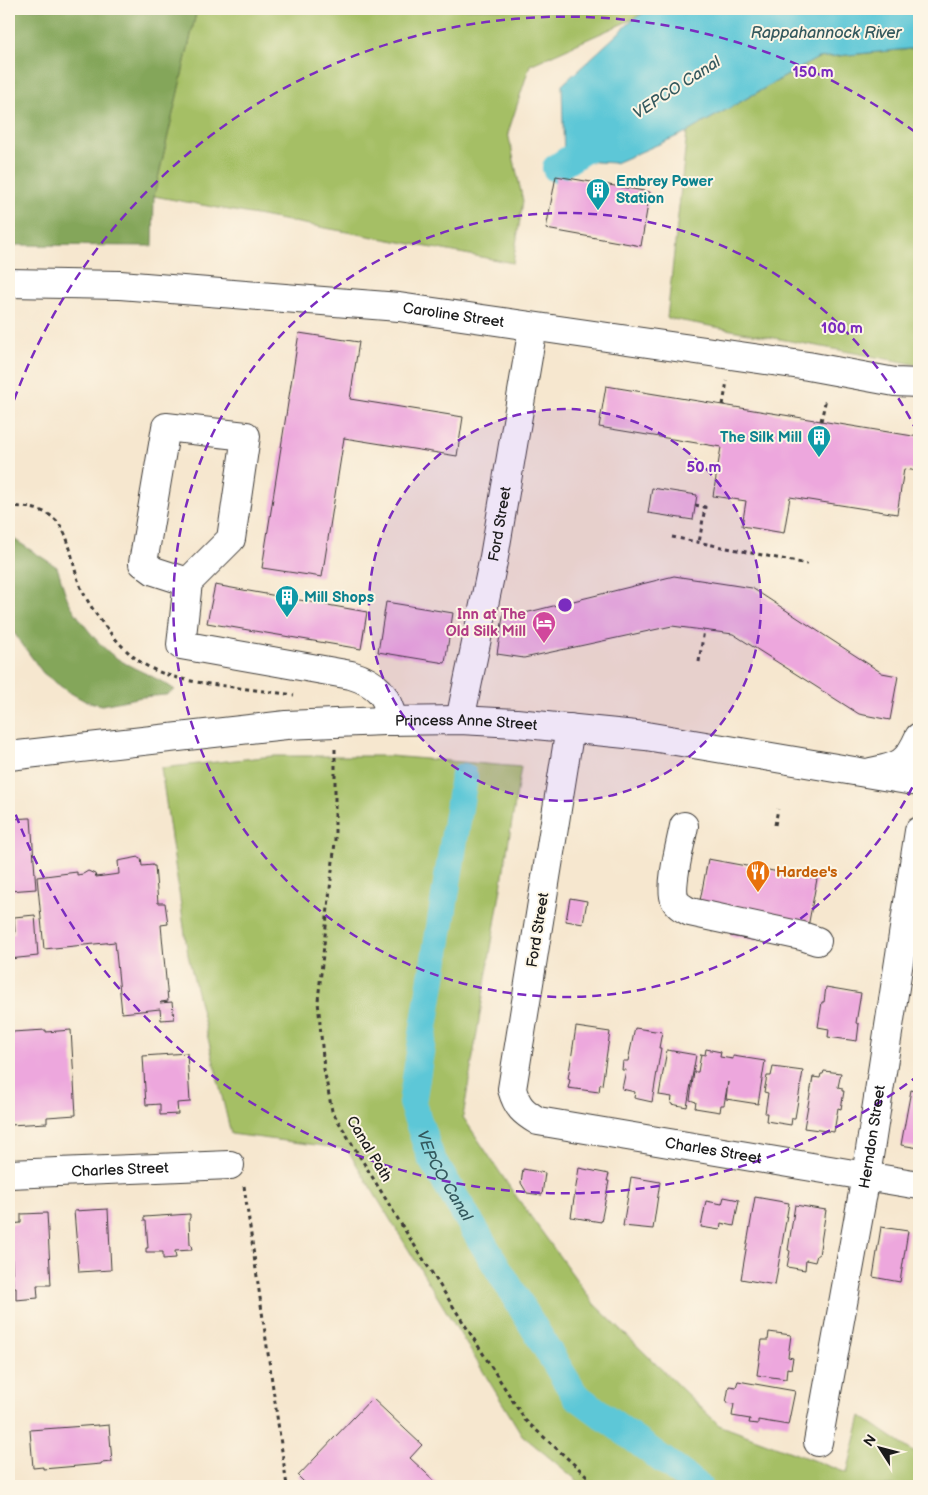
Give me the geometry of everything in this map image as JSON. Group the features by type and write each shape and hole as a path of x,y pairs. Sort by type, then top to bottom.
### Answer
{"street":[{"name":"Caroline Street","path":"9,282 120,285 399,307 808,366 911,385"},
{"name":"Ford Street","path":"460,720 494,557 533,327"},
{"path":"188,582 154,571 143,562 166,427 246,436 230,539 188,582 181,645 351,675 363,679 384,695 393,721"},
{"name":"Princess Anne Street","path":"9,756 286,725 460,720 646,736 919,782"},
{"name":"Ford Street","path":"515,1101 512,1090 570,728"},
{"path":"864,773 902,763 908,758 919,737"},
{"path":"684,826 674,885 674,896 679,905 690,912 802,936 816,941"},
{"name":"Herndon Street","path":"818,1442 866,1176 919,831"},
{"name":"Charles Street","path":"515,1101 525,1113 538,1121 919,1185"},
{"name":"Charles Street","path":"9,1174 237,1174"}],"path":[{"path":"723,405 727,382"},
{"path":"821,421 826,398"},
{"path":"695,505 705,507 700,543"},
{"path":"672,537 807,564"},
{"path":"699,662 704,630"},
{"name":"Canal Path","path":"335,754 335,842 318,1000 324,1069 332,1111 400,1224 525,1420 598,1486"},
{"path":"775,825 778,809"},
{"path":"237,1174 288,1486"}],"green space":[{"path":"9,9 197,9 154,196 153,246 9,245"},
{"path":"197,9 650,9 635,18 530,65 508,133 523,201 513,263 154,196"},
{"path":"919,48 919,365 667,318 687,132 818,58"},
{"path":"9,536 57,567 66,596 76,614 105,649 126,664 175,690 166,695 142,697 102,705 85,701 67,691 43,673 9,626"},
{"path":"273,756 390,756 521,767 463,1117 513,1192 594,1304 719,1425 847,1473 861,1416 919,1456 919,1486 584,1486 522,1435 347,1149 231,1134 188,955 161,768"}],"water":[{"name":"Rappahannock River","path":"650,9 919,9 919,48 818,58 687,132 615,163 564,160 562,85 635,18"}],"building":[{"name":"Embrey Power Station","path":"556,176 650,192 641,246 546,229"},
{"path":"299,333 359,342 350,399 463,417 457,456 344,438 322,577 262,568"},
{"name":"The Silk Mill","path":"606,386 919,437 919,471 904,469 897,514 790,497 784,533 742,526 746,501 713,496 721,447 599,427"},
{"path":"652,488 697,495 693,520 648,513"},
{"name":"Inn at The Old Silk Mill","path":"674,576 752,588 882,673 898,676 890,720 859,714 733,634 672,626 524,658 497,654 504,610 525,613"},
{"name":"Mill Shops","path":"215,585 367,612 361,649 207,623"},
{"path":"386,602 453,613 445,663 378,652"},
{"path":"31,818 36,889 9,891 9,819"},
{"path":"139,857 139,859 141,858 142,866 155,866 158,903 165,903 168,924 161,925 168,1001 160,1003 172,1002 174,1019 161,1020 160,1009 122,1013 115,942 44,949 37,877 77,872 77,875 88,871 95,874 96,877 119,874 118,861"},
{"name":"Hardee's","path":"708,859 817,879 808,927 762,918 758,941 730,936 732,923 699,906"},
{"path":"570,898 587,901 583,924 566,921"},
{"path":"35,915 38,956 9,959 9,934 15,934 14,917"},
{"path":"826,987 861,993 856,1023 859,1024 857,1041 828,1037 829,1029 818,1027"},
{"path":"576,1027 610,1032 602,1085 600,1084 599,1092 568,1088"},
{"path":"635,1028 662,1032 652,1102 634,1098 635,1092 622,1089 626,1070 622,1070 623,1061 628,1061"},
{"path":"46,1030 46,1032 71,1030 76,1115 47,1117 47,1123 9,1125 9,1035 12,1032"},
{"path":"706,1049 721,1052 720,1057 733,1059 733,1056 765,1061 758,1104 726,1099 728,1082 724,1105 721,1105 720,1112 695,1108 696,1102 690,1100 694,1072 698,1072 701,1054 705,1055"},
{"path":"667,1050 696,1055 687,1107 671,1104 672,1097 659,1095"},
{"path":"187,1053 190,1102 177,1103 178,1114 160,1115 160,1104 146,1105 143,1056"},
{"path":"773,1067 803,1071 795,1118 792,1118 791,1125 766,1121 767,1113 765,1113 768,1093 764,1092 767,1076 771,1076"},
{"path":"824,1071 841,1073 838,1087 844,1091 841,1109 838,1108 834,1132 804,1128 813,1077 820,1078"},
{"path":"911,1090 919,1092 919,1148 901,1145"},
{"path":"579,1168 609,1174 601,1222 571,1217"},
{"path":"523,1169 545,1173 542,1195 527,1193 521,1183"},
{"path":"631,1177 660,1182 653,1229 623,1226"},
{"path":"724,1197 739,1200 734,1226 721,1223 720,1230 701,1227 706,1201 722,1204"},
{"path":"755,1197 789,1203 775,1285 741,1279"},
{"path":"795,1205 826,1210 819,1255 817,1255 815,1262 806,1260 805,1270 787,1267"},
{"path":"108,1209 111,1270 79,1272 74,1211"},
{"path":"47,1213 51,1285 37,1285 38,1298 16,1300 16,1287 13,1287 10,1224 21,1223 21,1214"},
{"path":"190,1214 190,1245 192,1250 175,1251 176,1258 163,1259 163,1252 146,1252 146,1248 148,1248 144,1217"},
{"path":"881,1227 908,1231 900,1282 873,1277"},
{"path":"918,1261 919,1288 914,1288"},
{"path":"769,1332 791,1335 788,1357 793,1358 791,1369 787,1368 786,1379 757,1375 762,1340 768,1340"},
{"path":"738,1381 795,1391 788,1425 758,1420 758,1424 749,1423 750,1419 732,1416 734,1404 726,1403 729,1386 736,1387"},
{"path":"372,1398 422,1445 410,1458 440,1486 308,1486 298,1476"},
{"path":"109,1425 112,1462 43,1469 43,1467 33,1468 30,1430"}],"waterway":[{"name":"VEPCO Canal","path":"556,168 599,140"},
{"name":"VEPCO Canal","path":"464,777 412,1103 431,1158 575,1395 698,1486"}],"place":[{"name":"Embrey Power Station","path":"598,211"},
{"name":"The Silk Mill","path":"819,458"},
{"name":"Mill Shops","path":"287,618"},
{"name":"Inn at The Old Silk Mill","path":"544,644"},
{"name":"Hardee's","path":"758,893"}]}
